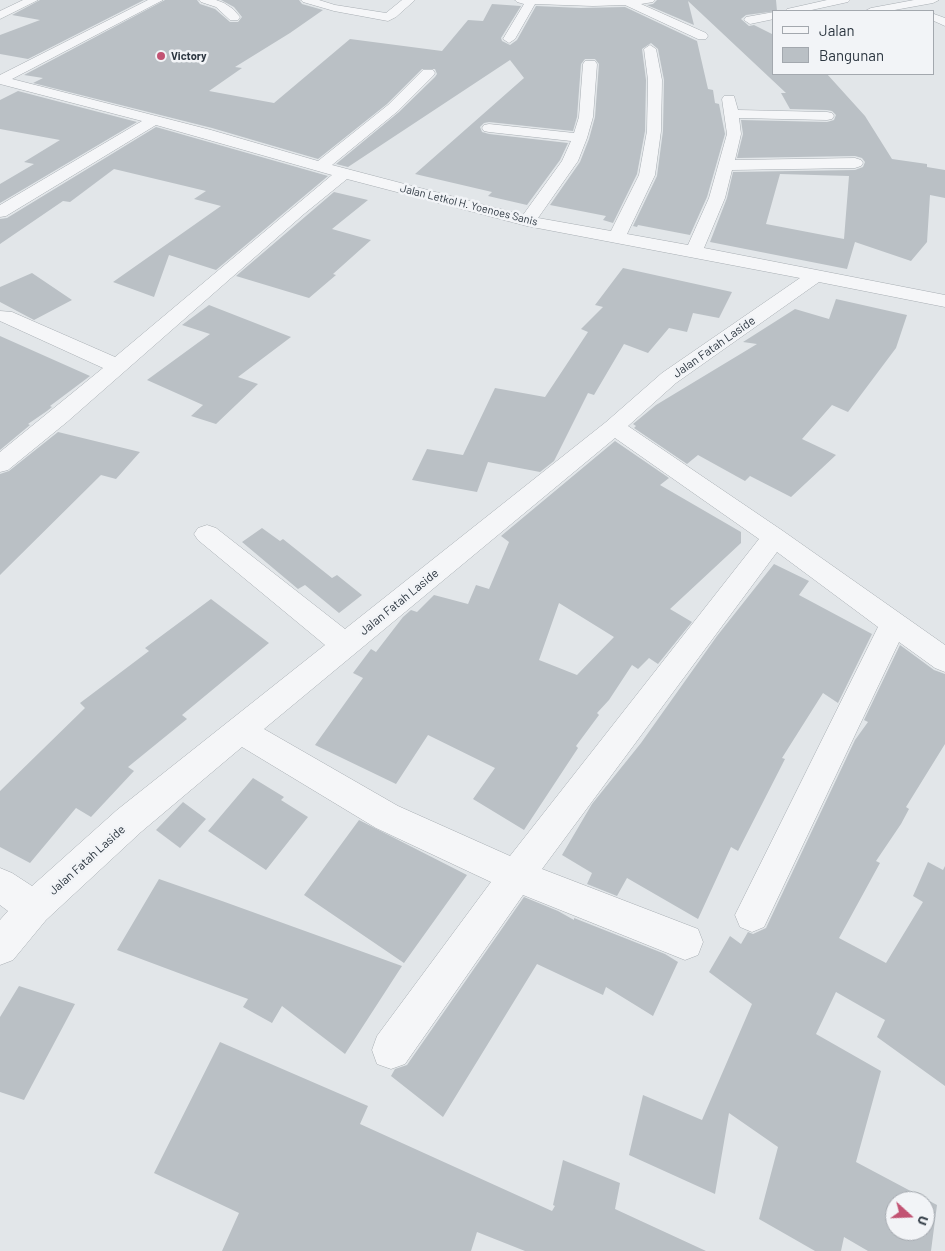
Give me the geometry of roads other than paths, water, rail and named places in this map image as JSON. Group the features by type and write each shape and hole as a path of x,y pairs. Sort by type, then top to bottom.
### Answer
{"street":[{"path":"0,15 32,0"},
{"path":"205,0 220,5 230,11 234,17"},
{"path":"307,0 334,8 388,17 409,0"},
{"path":"510,39 528,0 628,2 649,0"},
{"path":"796,10 844,0"},
{"path":"888,0 912,3 933,10"},
{"path":"876,10 933,0"},
{"path":"132,2 152,3"},
{"path":"628,2 702,36"},
{"path":"3,84 152,3"},
{"path":"750,20 770,18"},
{"path":"617,236 647,175 654,132 656,80 650,49"},
{"path":"527,221 570,161 580,138 586,116 590,64"},
{"path":"321,166 393,108 428,73"},
{"name":"Jalan Letkol H. Yoenoes Sanis","path":"3,84 206,134 344,173 527,221 617,236 945,301"},
{"path":"694,251 718,198 727,165 734,134 730,107 827,116"},
{"path":"0,212 152,121"},
{"path":"489,128 580,138"},
{"path":"727,165 855,164"},
{"path":"0,464 59,417 298,210 344,173"},
{"name":"Jalan Fatah Laside","path":"0,947 34,908 129,821 614,428 669,378 815,276"},
{"path":"5,316 117,366"},
{"path":"614,428 774,538 945,660"},
{"path":"207,534 346,646"},
{"path":"391,1050 516,876 774,538"},
{"path":"752,915 894,623"},
{"path":"241,730 387,817 516,876 685,942"},
{"path":"0,885 34,908"}],"place":[{"name":"Victory","path":"161,56"}]}
